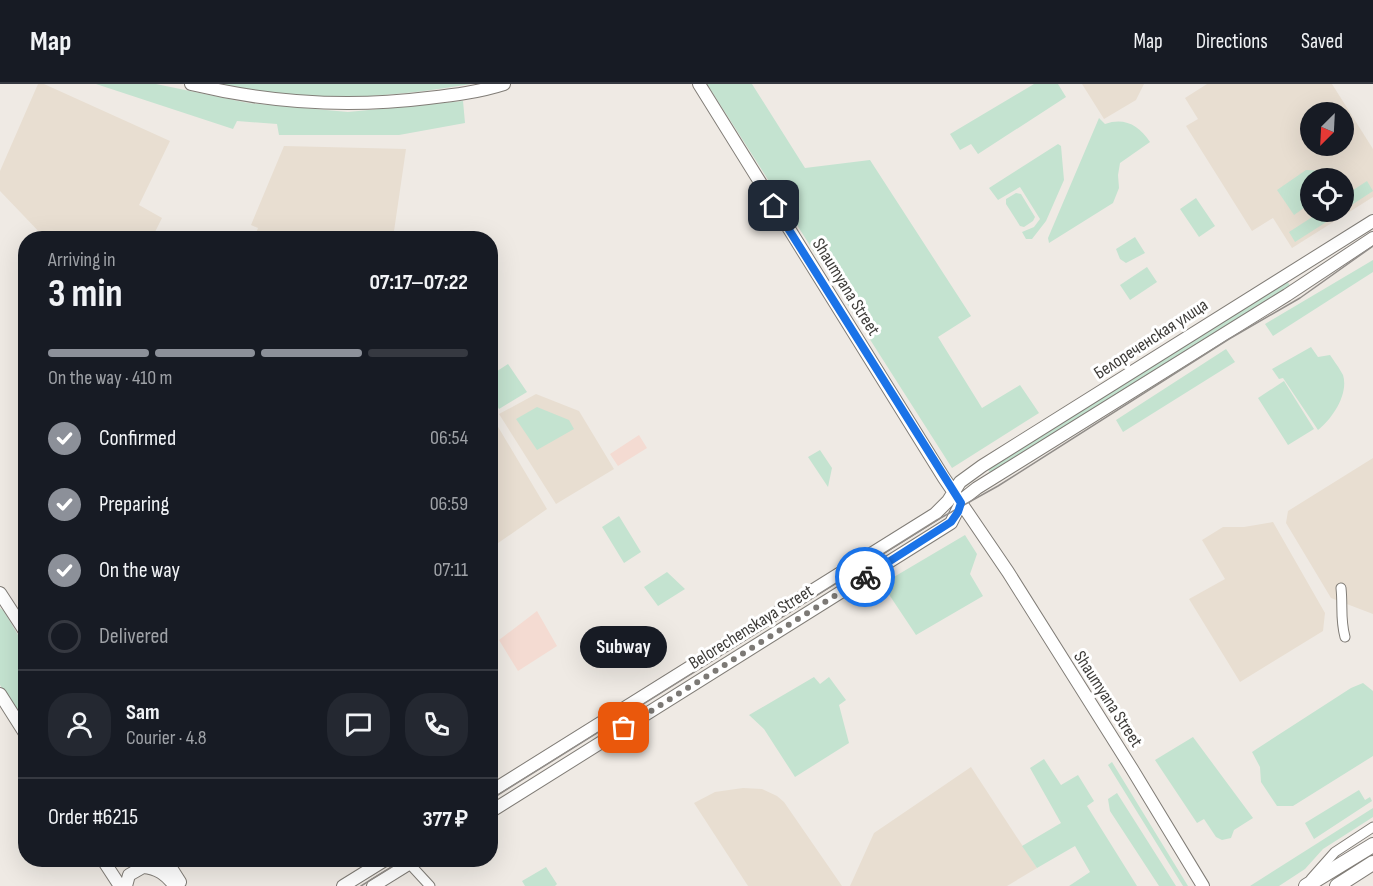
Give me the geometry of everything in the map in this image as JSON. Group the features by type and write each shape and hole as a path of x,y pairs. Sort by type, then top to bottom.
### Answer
{"main road":[{"path":"1306,886 1373,845"},
{"path":"1337,886 1373,863"}],"street":[{"path":"192,84 287,100 348,104 406,101 464,94 504,84"},
{"name":"Shaumyana Street","path":"699,84 961,503 1008,572 1132,769 1203,886"},
{"name":"Белореченская улица","path":"954,491 960,482 987,464 1373,221"},
{"name":"Belorechenskaya Street","path":"498,807 951,522 961,503 977,488 1278,301 1373,238"},
{"name":"Belorechenskaya Street","path":"498,787 905,533 942,508 954,491"},
{"path":"1341,588 1343,603 1341,622 1345,637"},
{"path":"0,593 18,621"},
{"path":"0,694 18,722"},
{"path":"1306,886 1335,852 1373,827"},
{"path":"108,867 120,886"},
{"path":"126,886 129,875 143,867 163,873 175,886"},
{"path":"170,867 182,886"},
{"path":"343,886 373,867"},
{"path":"373,886 401,867"},
{"path":"415,867 430,886"}],"shaded area":[{"path":"38,84 44,84 170,141 139,205 162,218 156,231 38,231 0,191 0,171"},
{"path":"1082,84 1144,84 1136,100 1104,119"},
{"path":"1207,84 1332,84 1343,102 1300,102 1300,156 1354,156 1354,119 1373,149 1373,197 1354,209 1354,168 1300,168 1300,222 1333,222 1292,248 1273,218 1252,231 1186,126 1198,119 1185,98"},
{"path":"284,146 406,149 394,231 257,231 258,228 251,225"},
{"path":"536,394 579,411 614,469 556,504 499,414"},
{"path":"498,427 547,509 498,543"},
{"path":"639,435 647,448 618,466 610,454"},
{"path":"1373,458 1373,614 1331,598 1286,523 1288,511"},
{"path":"1273,522 1325,613 1323,631 1240,682 1189,599 1225,579 1202,540 1223,527 1244,527"},
{"path":"537,611 557,646 518,671 499,640"},
{"path":"971,767 1037,868 1007,886 850,886 874,833"},
{"path":"743,788 762,789 784,802 842,886 748,886 694,803 715,792"}],"green space":[{"path":"96,84 156,84 248,103 348,112 463,101 465,123 399,135 279,135 277,124 237,121 233,129"},
{"path":"221,84 471,84 407,93 346,97 285,94"},
{"path":"707,84 752,84 805,168 870,160 971,316 938,337 982,408 1020,385 1039,413 952,468"},
{"path":"1034,84 1058,84 1066,97 978,154 971,144 960,150 950,134"},
{"path":"1099,118 1105,124 1118,121 1130,124 1141,131 1150,142 1120,163 1119,188 1113,203 1049,243 1048,238"},
{"path":"1058,144 1061,146 1064,180 1046,221 1032,239 1026,239 1022,232 1034,227 1040,219 1020,187 998,200 989,188"},
{"path":"1300,174 1300,211 1294,215 1277,190"},
{"path":"1367,181 1373,191 1354,203 1354,189"},
{"path":"1016,193 1021,194 1035,217 1024,227 1020,226 1006,204 1006,199"},
{"path":"1196,198 1215,226 1199,237 1180,209"},
{"path":"1304,222 1326,222 1295,242 1289,232"},
{"path":"1135,237 1145,253 1126,263 1120,259 1116,249"},
{"path":"1373,260 1373,272 1273,336 1265,324"},
{"path":"1147,267 1157,282 1130,300 1120,285"},
{"path":"1287,281 1291,287 991,475 988,469"},
{"path":"1311,347 1318,357 1330,355 1343,375 1344,382 1344,390 1338,406 1318,430 1283,378 1279,379 1272,369"},
{"path":"1226,349 1235,362 1123,432 1116,420"},
{"path":"508,364 527,392 499,409 498,407 498,370"},
{"path":"1284,381 1314,429 1288,445 1258,398"},
{"path":"537,407 569,420 574,429 537,450 516,419"},
{"path":"820,450 832,468 828,487 808,457"},
{"path":"619,516 641,552 624,563 602,527"},
{"path":"965,535 977,554 970,574 983,596 916,635 882,584"},
{"path":"667,572 685,589 658,606 644,587"},
{"path":"0,608 18,635 18,714 0,685"},
{"path":"814,677 820,684 829,677 846,700 839,705 849,743 795,777 764,729 749,715"},
{"path":"1363,683 1373,691 1373,756 1293,806 1277,806 1261,782 1260,767 1252,752 1351,688"},
{"path":"1193,737 1253,818 1234,830 1231,838 1222,840 1216,837 1204,819 1197,823 1155,760"},
{"path":"1044,759 1061,785 1078,775 1094,801 1087,806 1137,886 1069,886 1090,872 1075,846 1037,868 1022,846 1061,823 1030,768"},
{"path":"1112,762 1188,886 1183,886 1108,765"},
{"path":"1359,790 1365,800 1370,797 1372,801 1314,839 1305,823"},
{"path":"1117,793 1176,886 1159,886 1110,811 1108,799"},
{"path":"1373,808 1373,817 1323,849 1305,869 1279,886 1250,886"},
{"path":"546,867 557,884 555,886 525,886 522,881"}],"tram line":[{"path":"498,795 937,520 998,486 1229,339 1300,298 1373,246"},
{"path":"361,886 392,867"}],"way so far":[{"path":"624,728 865,577"}],"place":[{"name":"Subway","path":"624,728"}],"route":[{"path":"774,206 961,503 951,522 865,577"}]}
